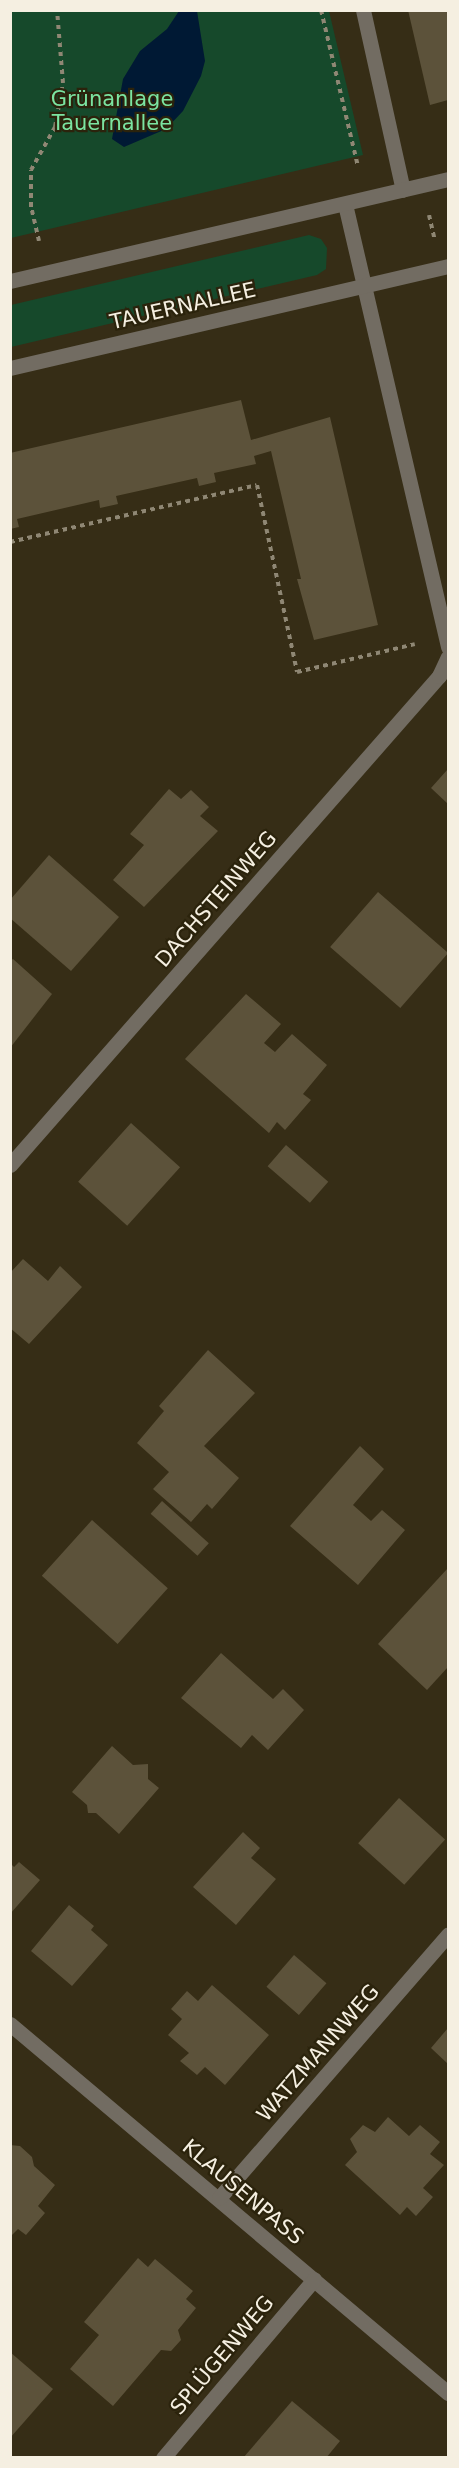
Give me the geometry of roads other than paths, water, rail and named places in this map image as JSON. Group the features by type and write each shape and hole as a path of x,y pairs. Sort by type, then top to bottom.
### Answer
{"street":[{"path":"363,10 404,190"},
{"path":"10,281 448,179"},
{"path":"345,204 448,647"},
{"name":"TAUERNALLEE","path":"10,368 448,266"},
{"name":"DACHSTEINWEG","path":"10,1165 439,676 448,657"},
{"name":"WATZMANNWEG","path":"219,2198 448,1935"},
{"name":"KLAUSENPASS","path":"10,2024 448,2393"},
{"name":"SPLÜGENWEG","path":"163,2457 314,2279"}],"water":[{"path":"179,11 197,11 205,61 201,76 183,111 166,129 124,147 112,139 123,79 140,51 167,29"}],"park label":[{"name":"Grünanlage Tauernallee","path":"112,111"}]}
